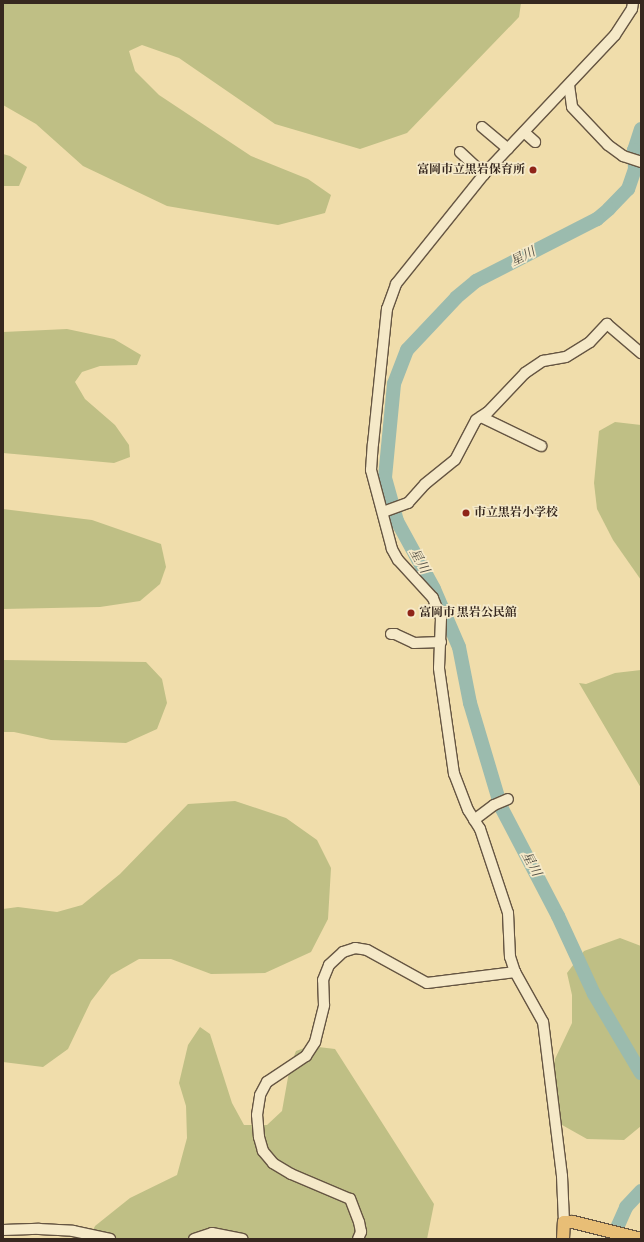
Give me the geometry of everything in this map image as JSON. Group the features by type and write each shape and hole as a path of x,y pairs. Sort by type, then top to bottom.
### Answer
{"main road":[{"path":"563,1239 564,1222 606,1230 641,1239"}],"street":[{"path":"564,1222 562,1176 543,1022 515,972 510,957 508,913 488,850 460,794 454,774 439,668 441,618 433,598 398,560 392,549 384,511 371,470 387,309 396,284 407,268 484,174 614,36 632,10 633,3"},
{"path":"569,85 572,107 608,145 627,158 641,162"},
{"path":"482,127 508,149"},
{"path":"524,132 535,142"},
{"path":"460,152 484,174"},
{"path":"384,511 408,503 424,484 455,460 476,420 481,417 525,373 543,361 566,358 590,342 607,324 641,353"},
{"path":"481,417 541,446"},
{"path":"390,634 395,634 414,643 441,642"},
{"path":"474,820 494,805 508,799"},
{"path":"358,1239 361,1232 359,1222 350,1199 291,1174 273,1162 263,1151 259,1137 257,1115 260,1095 267,1082 302,1060 315,1042 324,1005 323,980 329,965 344,952 355,948 367,950 427,983 515,972"},
{"path":"3,1230 46,1229 110,1239"},
{"path":"194,1239 212,1232 222,1232 242,1239"}],"green space":[{"path":"3,3 521,3 519,17 407,133 360,149 275,124 179,58 142,45 129,51 135,71 159,95 251,156 308,179 331,195 325,213 278,225 167,206 83,166 36,124 3,105"},
{"path":"3,154 10,156 27,167 19,186 3,186"},
{"path":"67,329 114,339 141,355 137,365 100,366 82,372 75,382 85,399 115,425 129,445 130,457 114,463 3,453 3,332"},
{"path":"615,422 641,425 641,580 613,540 597,509 594,483 599,431"},
{"path":"3,509 92,520 161,544 166,567 160,584 140,601 100,607 3,609"},
{"path":"3,660 146,662 162,679 167,703 157,729 126,743 51,740 14,732 3,732"},
{"path":"641,670 641,788 579,683 586,684 615,673"},
{"path":"235,801 286,818 317,840 331,868 328,919 311,952 265,973 211,974 171,959 139,959 111,975 91,1001 68,1049 43,1067 3,1062 3,909 18,907 57,912 82,905 120,874 188,804"},
{"path":"620,938 641,946 641,1126 624,1140 587,1139 555,1121 547,1095 555,1059 572,1023 572,995 567,973 584,951"},
{"path":"200,1027 210,1034 232,1103 244,1125 267,1125 282,1111 290,1066 296,1051 310,1046 335,1049 434,1204 427,1239 89,1239 95,1226 130,1198 177,1175 187,1138 186,1106 179,1083 188,1045"}],"waterway":[{"name":"星川","path":"641,129 634,150 635,169 628,189 609,209 597,219 476,281 456,298 407,350 394,384 385,478 397,521 434,589 459,647 470,703 501,807 558,916 594,994 641,1073"},
{"name":"星川","path":"612,1239 626,1207 641,1191"}],"place":[{"name":"富岡市立黒岩保育所","path":"533,170"},
{"name":"市立黒岩小学校","path":"466,513"},
{"name":"富岡市 黒岩公民舘","path":"411,613"}]}
